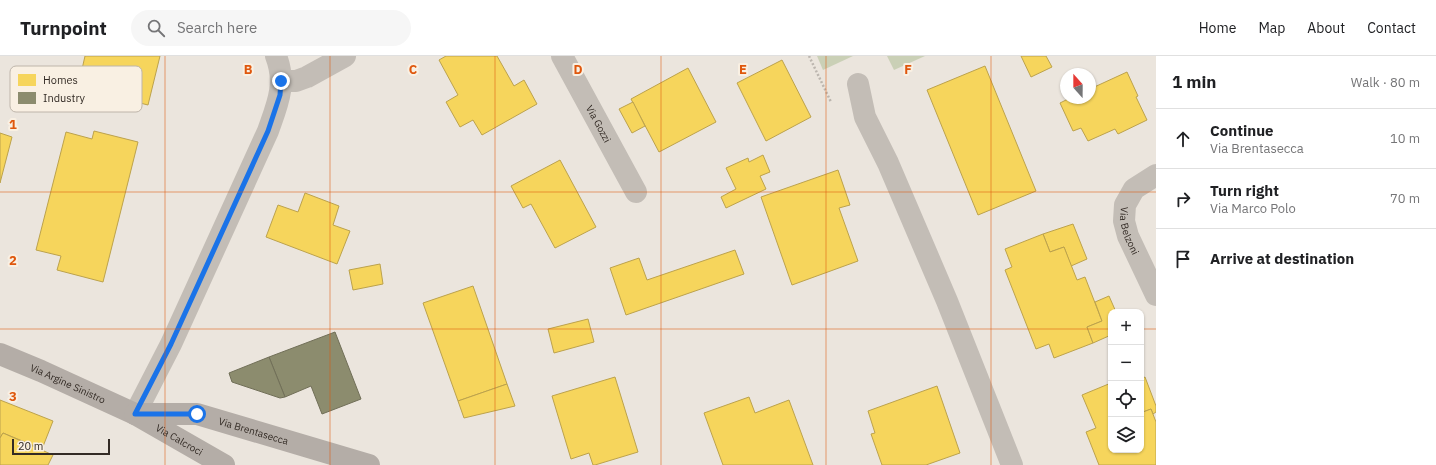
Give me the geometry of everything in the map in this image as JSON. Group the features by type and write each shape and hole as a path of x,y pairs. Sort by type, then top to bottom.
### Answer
{"main road":[{"name":"Via Argine Sinistro","path":"0,354 41,370 135,414"},
{"name":"Via Calcroci","path":"135,414 224,465"},
{"name":"Via Brentasecca","path":"135,414 197,414 369,465"}],"street":[{"path":"135,414 171,344 268,131 280,95 281,81 276,56"},
{"path":"281,81 296,81 307,77 345,56"},
{"name":"Via Gozzi","path":"562,56 636,192"},
{"path":"858,84 865,117 888,163 947,301 1012,465"},
{"name":"Via Belzoni","path":"1156,175 1134,189 1125,205 1124,222 1128,236 1156,296"}],"green space":[{"path":"817,56 853,56 823,70"},
{"path":"887,56 925,56 894,70"}],"building: Homes":[{"path":"85,56 160,56 148,105 142,104 142,66 83,66"},
{"path":"446,56 497,56 514,86 524,80 537,104 482,135 473,120 460,127 446,102 458,95 439,60"},
{"path":"1021,56 1046,56 1052,67 1031,77"},
{"path":"782,60 811,117 766,141 737,83"},
{"path":"985,66 1036,191 978,215 927,90"},
{"path":"688,68 716,122 659,152 631,99"},
{"path":"1127,72 1138,96 1136,97 1147,120 1118,134 1115,129 1088,141 1081,128 1073,131 1060,104 1096,104 1096,86"},
{"path":"633,102 645,126 632,133 619,109"},
{"path":"94,131 138,142 103,282 57,270 61,256 36,250 66,132 92,139"},
{"path":"0,133 12,137 0,183"},
{"path":"763,155 770,172 760,176 766,189 726,208 721,197 736,189 726,168 748,158 749,162"},
{"path":"560,160 596,227 555,248 531,204 523,208 511,186"},
{"path":"838,170 850,205 839,208 858,261 792,285 761,197"},
{"path":"305,193 339,206 333,225 350,231 337,264 266,237 278,205 298,212"},
{"path":"1073,224 1087,259 1071,266 1064,247 1050,252 1043,234"},
{"path":"1043,234 1050,252 1064,247 1077,280 1085,277 1102,321 1087,327 1093,343 1054,358 1049,344 1036,349 1005,270 1012,267 1005,249"},
{"path":"735,250 744,274 626,315 610,268 639,258 647,280"},
{"path":"380,264 383,284 353,290 349,270"},
{"path":"473,286 507,384 458,401 423,303"},
{"path":"1109,296 1115,309 1108,309 1108,336 1093,343 1087,327 1102,321 1095,302"},
{"path":"588,319 594,342 554,353 548,329"},
{"path":"615,377 638,452 595,465 593,465 589,453 571,459 552,396"},
{"path":"1144,378 1156,406 1156,412 1153,414 1151,409 1144,412"},
{"path":"507,384 515,406 464,418 458,401"},
{"path":"1108,384 1108,453 1144,453 1144,412 1151,409 1156,422 1156,465 1099,465 1086,432 1096,428 1082,395"},
{"path":"937,386 960,453 926,465 882,465 871,434 875,433 868,411"},
{"path":"749,397 755,413 789,400 813,465 723,465 704,413"},
{"path":"0,400 53,421 42,449 3,433 0,438"},
{"path":"3,433 53,455 48,465 0,465 0,438"}],"building: Industry":[{"path":"335,332 361,399 322,414 311,386 285,397 269,357"},
{"path":"269,357 285,397 280,398 232,382 229,373"}],"route":[{"path":"197,414 135,414 171,344 247,179 268,131 280,95 281,81"}]}
